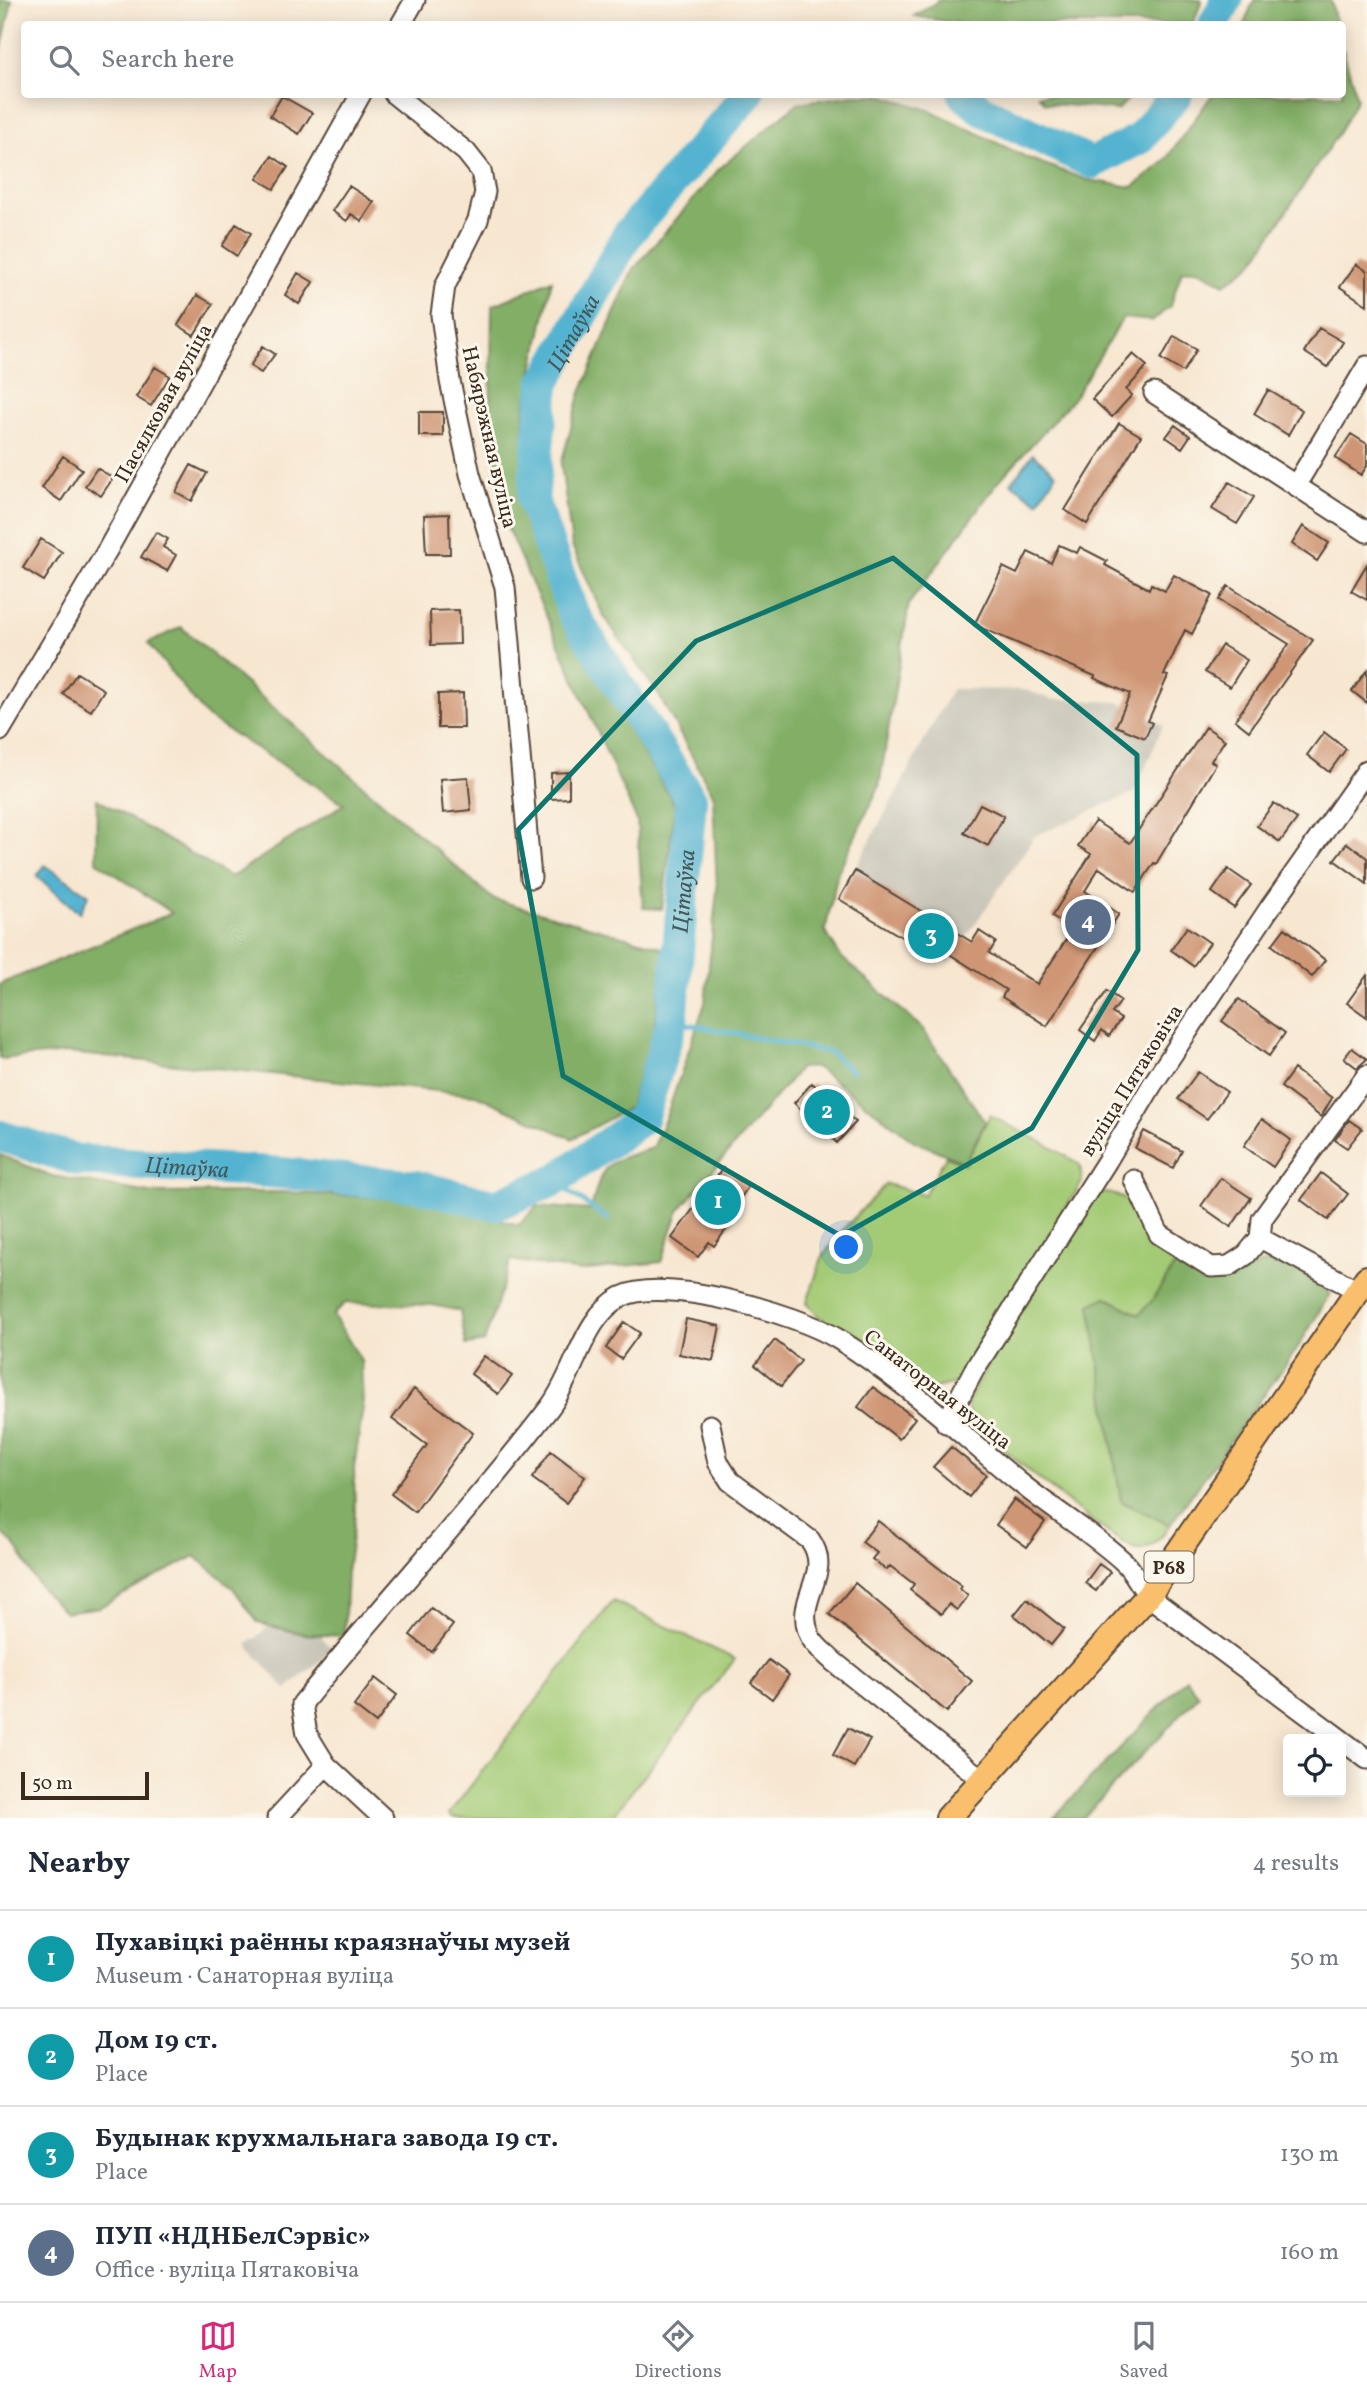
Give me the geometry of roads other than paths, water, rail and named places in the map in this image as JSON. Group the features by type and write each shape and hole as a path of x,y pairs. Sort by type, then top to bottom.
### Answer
{"main road":[{"name":"Р68","path":"948,1818 1148,1596 1362,1285"}],"street":[{"path":"403,21 415,0"},
{"name":"Пасялковая вуліца","path":"0,731 108,549 359,98"},
{"name":"Набярэжная вуліца","path":"399,98 466,152 481,171 485,192 478,220 445,286 441,316 450,382 470,474 505,587 531,878"},
{"path":"1296,485 1367,366"},
{"path":"1154,393 1367,532"},
{"name":"вуліца Пятаковіча","path":"946,1423 974,1370 1152,1085 1269,909 1367,770"},
{"path":"1134,1180 1159,1234 1211,1267 1229,1266 1246,1255 1260,1238 1262,1219 1367,1075"},
{"path":"1260,1238 1362,1285"},
{"name":"Санаторная вуліца","path":"327,1765 307,1734 302,1704 395,1597 553,1404 601,1311 623,1296 659,1288 708,1295 787,1318 836,1338 892,1378 1125,1564 1148,1596 1367,1759"},
{"path":"710,1425 718,1462 730,1481 810,1541 819,1552 820,1567 805,1605 804,1621 813,1641 853,1677 984,1781"},
{"path":"277,1818 327,1765 383,1818"}],"water":[{"path":"1033,454 1056,474 1038,502 1011,483"},
{"path":"45,865 89,895 79,913 37,876"}],"waterway":[{"name":"Цітаўка","path":"1216,21 1227,0"},
{"name":"Цітаўка","path":"0,1136 78,1160 270,1172 416,1186 495,1205 554,1181 642,1119 672,1021 691,799 573,613 533,500 544,384 628,234 745,98"},
{"name":"Цітаўка","path":"968,98 982,110 1092,163 1139,139 1174,98"},
{"path":"672,1021 830,1052 853,1072"},
{"path":"554,1181 608,1219"}],"place":[{"name":"ПУП «НДНБелСэрвіс»","path":"1088,922"},
{"name":"Будынак крухмальнага завода 19 ст.","path":"931,936"},
{"name":"Дом 19 ст.","path":"827,1112"},
{"name":"Пухавіцкі раённы краязнаўчы музей","path":"718,1202"}]}
